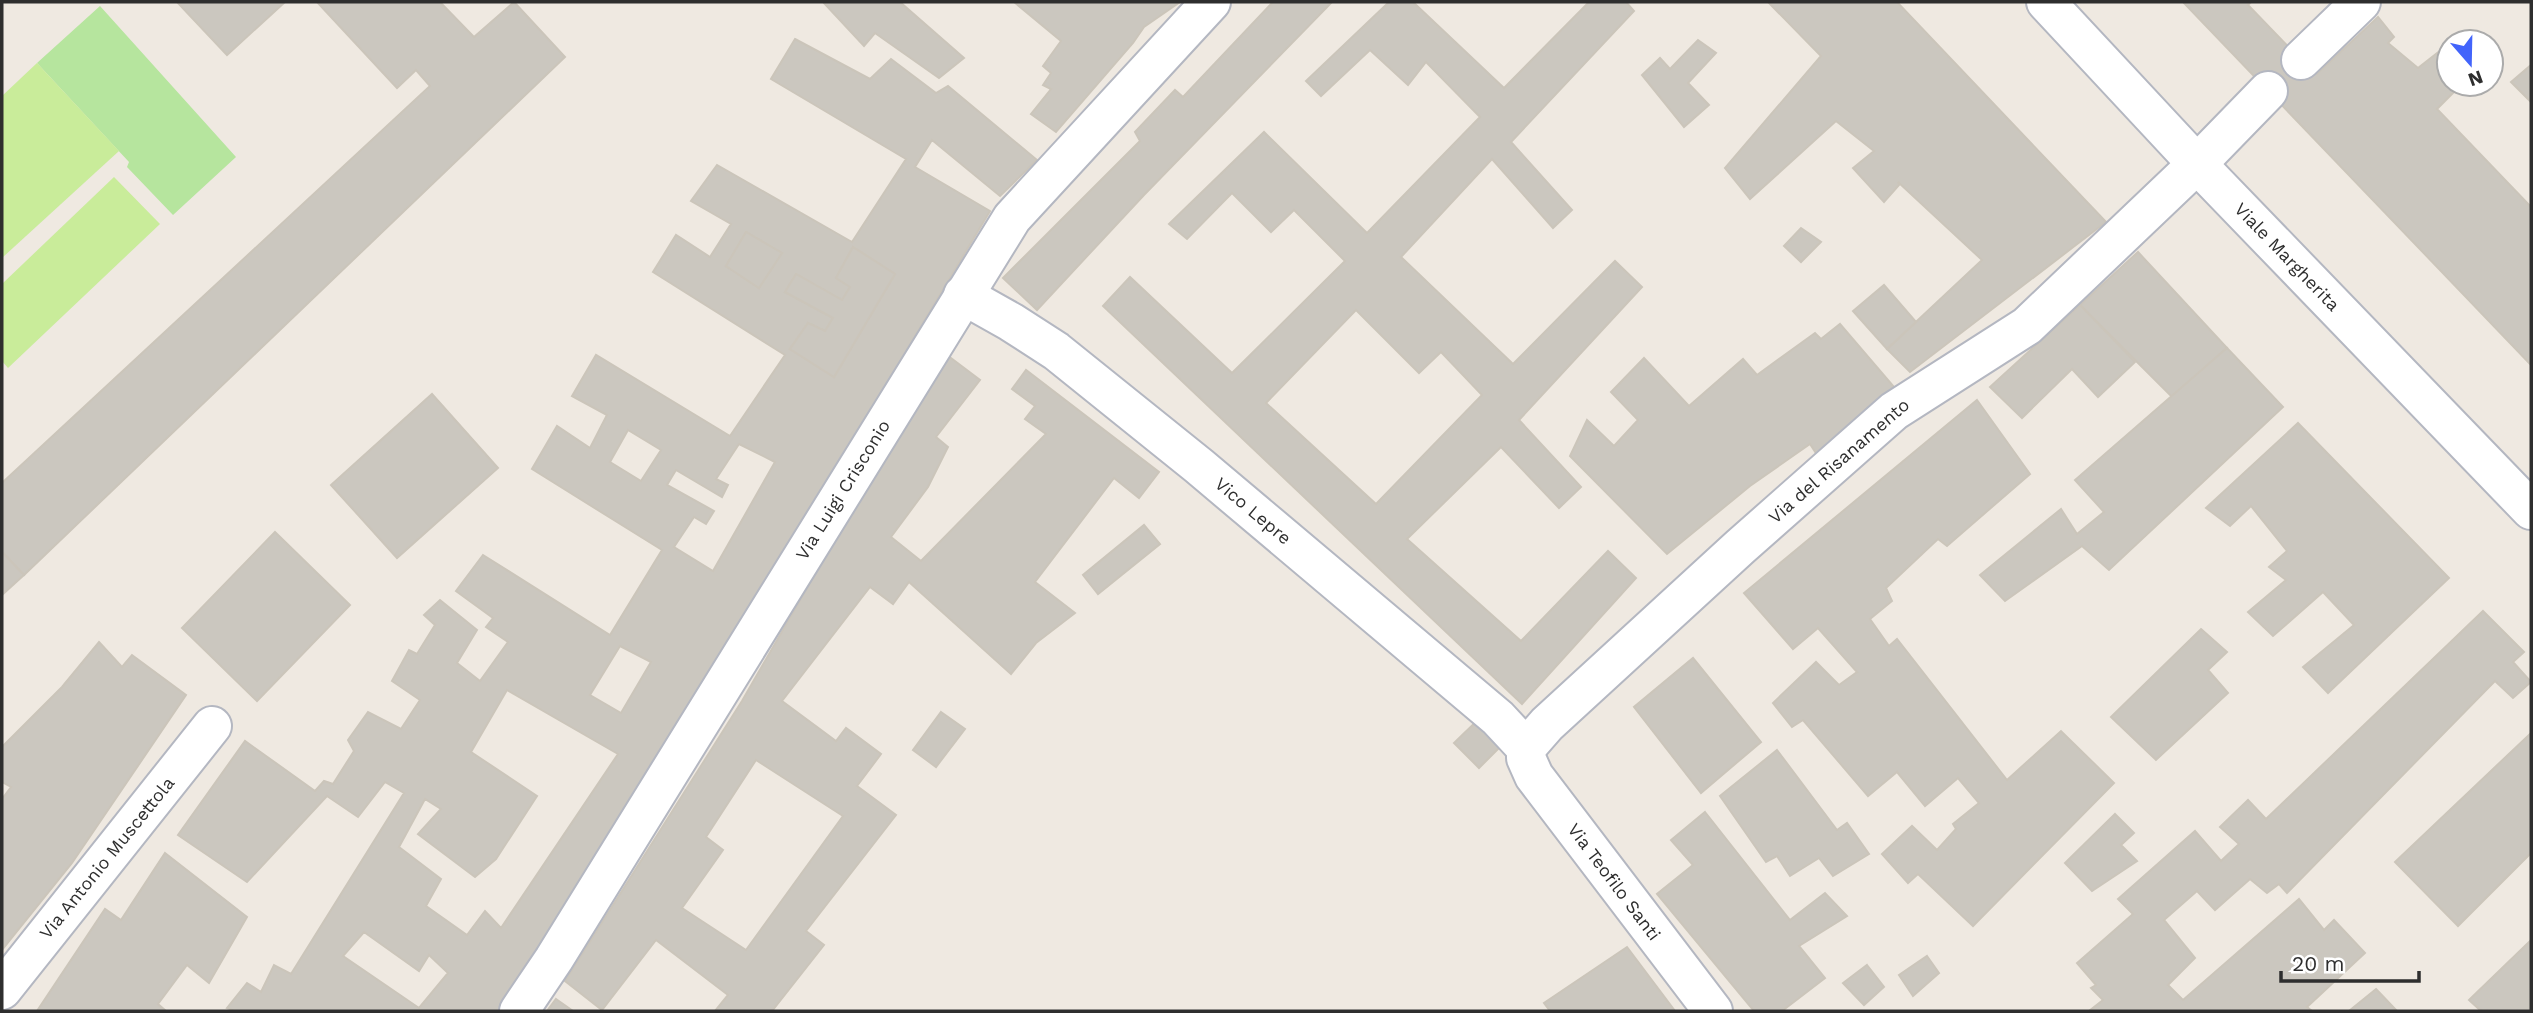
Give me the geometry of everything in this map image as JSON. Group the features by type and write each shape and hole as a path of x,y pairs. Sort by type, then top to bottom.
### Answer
{"street":[{"name":"Via Luigi Crisconio","path":"519,1011 554,959 1012,218 1211,2"},
{"name":"Viale Margherita","path":"2046,2 2197,164 2531,510"},
{"path":"2301,60 2361,2"},
{"name":"Via del Risanamento","path":"1526,748 1547,724 1699,584 1894,411 2027,326 2197,164 2268,91"},
{"name":"Vico Lepre","path":"963,295 1056,351 1199,466 1498,718 1526,748"},
{"name":"Via Antonio Muscettola","path":"2,990 212,726"},
{"name":"Via Teofilo Santi","path":"1526,748 1526,758 1534,776 1713,1011"}],"green space":[{"path":"100,6 236,157 173,215 127,167 129,162 37,63"},
{"path":"37,63 119,151 2,258 2,96"},
{"path":"114,177 160,224 8,368 2,361 2,284"}],"building":[{"path":"177,2 285,2 227,55"},
{"path":"317,2 440,2 474,37 514,2 565,57 24,575 2,552 2,483 430,86 416,70 397,88"},
{"path":"823,2 900,2 964,58 939,78 875,33 864,46"},
{"path":"1014,2 1180,2 1144,27 1056,132 1031,114 1051,89 1043,85 1051,73 1043,66 1061,41"},
{"path":"1273,2 1332,2 1144,195 1037,310 1003,278 1140,141 1135,132 1175,90 1183,97"},
{"path":"1389,2 1413,2 1504,88 1589,2 1626,2 1634,11 1511,142 1572,210 1553,228 1492,159 1401,257 1513,364 1615,261 1642,287 1519,420 1581,487 1559,508 1501,447 1407,539 1521,641 1608,551 1636,578 1522,704 1103,306 1130,277 1232,373 1345,261 1294,210 1271,232 1232,193 1187,239 1169,224 1264,132 1367,233 1480,117 1426,62 1408,85 1370,50 1321,96 1306,81","holes":["1356,310 1419,373 1441,352 1482,395 1376,504 1266,403"]},
{"path":"1768,2 1897,2 2106,222 1910,372 1887,349 1982,260 1898,182 1899,185 1884,202 1853,168 1874,151 1836,121 1750,199 1725,168 1821,56"},
{"path":"2183,2 2251,2 2248,5 2317,74 2378,17 2394,37 2388,43 2418,68 2435,55 2435,98 2448,98 2437,109 2531,207 2531,365"},
{"path":"795,39 870,79 891,59 936,93 948,86 1037,160 1000,196 932,140 915,167 990,211 675,737 501,1011 235,1011 227,1008 247,983 261,992 274,965 291,974 404,793 385,782 358,817 327,796 247,882 178,835 245,741 315,791 324,781 333,784 354,751 348,740 368,712 401,729 420,700 392,681 409,650 417,654 435,625 424,615 440,600 477,630 457,663 480,681 508,642 486,627 493,618 456,591 483,555 610,635 662,550 532,469 557,426 590,448 607,415 572,396 596,355 730,436 785,355 653,272 676,235 710,257 731,224 691,201 717,165 852,242 906,159 771,79","holes":["746,232 782,253 759,288 726,266","853,247 895,274 834,377 790,349 808,323 825,331 833,318 785,292 796,274 842,300 850,287 836,278","628,430 661,450 641,481 610,462","739,444 775,462 713,571 674,547 694,517 706,524 714,511 667,485 676,470 722,497 728,485 716,479","620,646 651,662 621,713 590,695","507,690 618,754 501,928 485,911 467,935 426,906 441,879 399,847 425,799 441,809 418,834 475,877 496,859 537,796 471,752","364,932 419,971 429,955 448,973 419,1008 343,956"]},
{"path":"1698,40 1716,53 1688,83 1709,105 1684,127 1642,75 1660,58 1670,69"},
{"path":"2531,65 2531,102 2511,82"},
{"path":"1801,228 1821,242 1801,262 1784,246"},
{"path":"746,232 782,253 759,288 726,266"},
{"path":"853,247 895,274 834,377 790,349 808,323 825,331 833,318 785,292 796,274 842,300 850,287 836,278"},
{"path":"2138,252 2227,348 2172,397 2080,305"},
{"path":"1884,285 1916,322 1887,349 1853,311"},
{"path":"2080,305 2135,362 2098,397 2072,369 2022,418 1990,387"},
{"path":"1840,324 1894,387 1859,428 1821,461 1810,444 1750,486 1667,554 1570,456 1587,420 1614,446 1638,420 1611,392 1644,358 1689,406 1743,359 1757,375 1815,333 1821,339"},
{"path":"2227,348 2283,407 2109,570 2082,546 2005,601 1980,575 2061,509 2077,534 2104,512 2075,480"},
{"path":"943,352 980,380 936,437 948,447 928,487 891,537 921,561 1046,434 1025,419 1035,406 1012,389 1026,370 1159,472 1139,498 1114,478 1035,582 1075,613 1036,643 1011,674 909,582 893,604 870,587 782,701 836,741 846,728 881,754 857,786 896,815 806,931 824,945 772,1011 715,1011 728,995 656,940 602,1010 565,981 742,701","holes":["756,760 843,816 746,950 682,908 723,850 706,837"]},
{"path":"432,394 498,468 397,558 331,485"},
{"path":"1977,400 2030,474 1947,546 1938,539 1886,588 1892,601 1870,619 1889,646 1897,639 2007,780 2061,731 2114,783 1973,926 1918,874 1908,883 1882,854 1912,826 1937,850 1956,829 1953,824 1979,803 1958,778 1925,806 1897,772 1868,796 1803,720 1792,727 1773,703 1816,662 1839,685 1857,672 1818,628 1793,649 1744,593"},
{"path":"2298,423 2449,578 2328,693 2303,667 2354,625 2323,592 2273,636 2248,612 2286,580 2269,567 2287,551 2251,506 2230,526 2206,508"},
{"path":"1144,525 1160,544 1098,594 1083,575"},
{"path":"275,532 350,605 257,701 182,628"},
{"path":"2,552 24,575 2,595"},
{"path":"2483,611 2524,652 2513,662 2531,682 2513,698 2495,681 2287,893 2279,884 2267,893 2250,879 2215,910 2197,891 2164,920 2195,958 2168,985 2183,1000 2299,899 2324,930 2334,920 2365,953 2307,1007 2312,1011 2089,1011 2103,1000 2091,988 2096,985 2077,963 2133,914 2118,899 2195,831 2221,861 2239,844 2220,827 2248,800 2266,819"},
{"path":"2201,629 2227,652 2208,670 2228,693 2156,760 2111,717"},
{"path":"99,642 122,667 132,655 186,695 72,863 2,950 2,799 11,787 2,782 2,747 62,687"},
{"path":"1693,658 1761,742 1701,793 1634,707"},
{"path":"941,712 965,729 936,767 913,750"},
{"path":"1481,717 1506,741 1479,768 1454,743"},
{"path":"2531,733 2531,853 2458,926 2395,862"},
{"path":"1777,750 1837,830 1847,823 1869,854 1833,876 1819,858 1790,876 1777,856 1766,862 1720,796"},
{"path":"1705,812 1790,920 1825,893 1847,916 1799,946 1825,978 1782,1011 1754,1011 1657,894 1693,865 1671,840"},
{"path":"2115,814 2134,833 2121,845 2137,861 2092,891 2065,863"},
{"path":"165,853 247,917 209,983 187,965 158,1004 166,1011 37,1011 105,909 121,920"},
{"path":"2531,940 2531,1011 2481,1011 2469,1000"},
{"path":"1627,947 1675,1011 1550,1011 1544,1003"},
{"path":"1927,956 1939,973 1913,996 1899,975"},
{"path":"1867,965 1884,987 1864,1005 1843,983"},
{"path":"2376,989 2397,1011 2349,1011"},
{"path":"556,999 573,1011 547,1011"}]}
